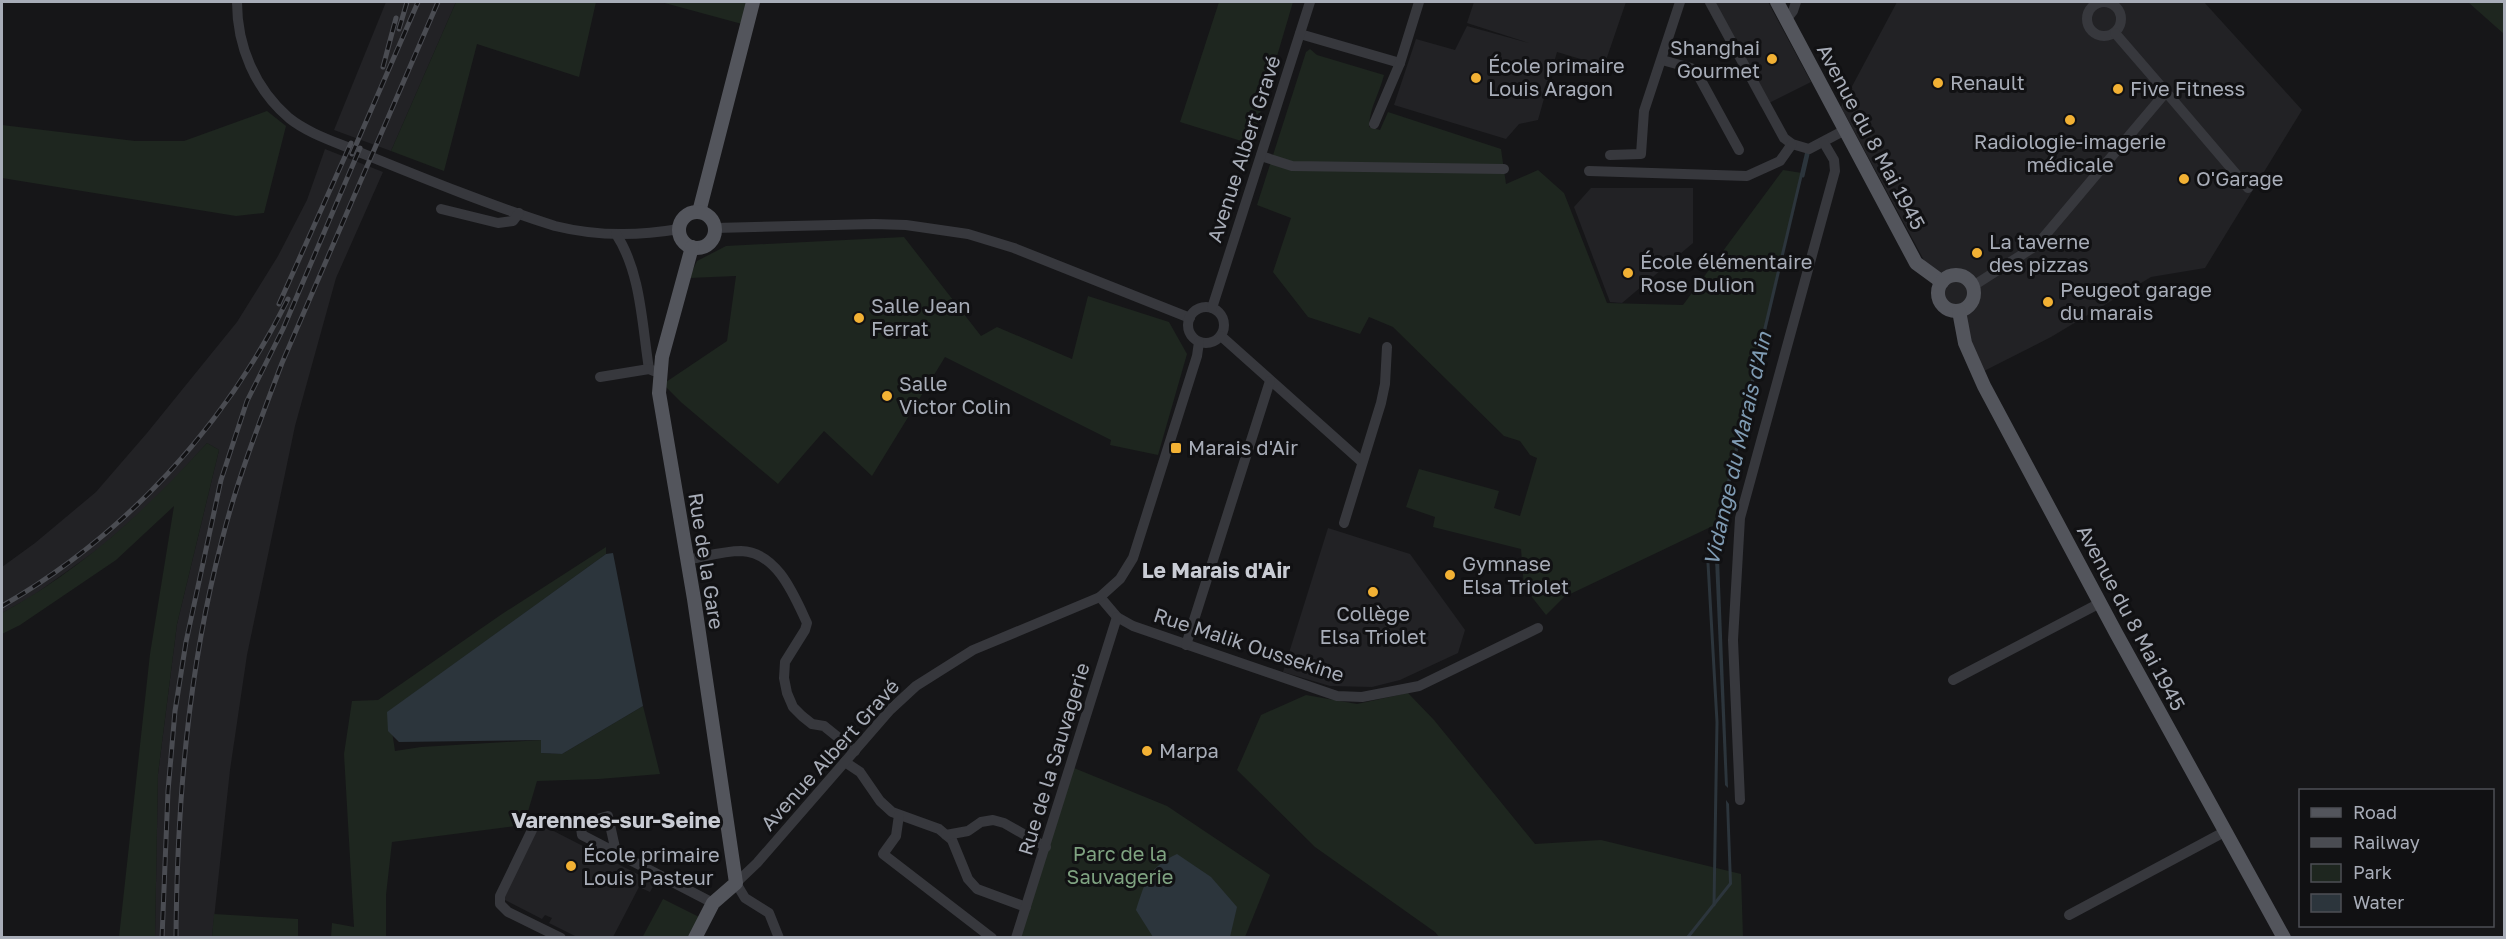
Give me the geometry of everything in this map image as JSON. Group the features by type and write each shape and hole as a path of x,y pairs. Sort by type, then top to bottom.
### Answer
{"main road":[{"path":"699,212 753,2"},
{"name":"Avenue du 8 Mai 1945","path":"1776,2 1916,262 1942,282"},
{"path":"699,212 712,220 715,228 711,241 705,246 692,247 682,240 679,229 680,224 688,215 699,212"},
{"name":"Rue de la Gare","path":"692,247 662,357 654,371 736,883"},
{"path":"1956,275 1966,278 1973,286 1972,302 1959,311 1948,310 1940,302 1938,292 1942,282 1956,275"},
{"name":"Avenue du 8 Mai 1945","path":"1959,311 1972,364 2283,938"},
{"path":"694,938 713,903 736,883"}],"street":[{"path":"237,2 241,43 256,78 271,100 289,118 316,134 519,213 572,230 616,234 679,229"},
{"name":"Avenue Albert Gravé","path":"1212,308 1310,2"},
{"path":"1374,124 1400,63 1419,2"},
{"path":"1610,155 1641,154 1644,111 1680,2"},
{"path":"1710,2 1784,138 1792,144 1809,149 1845,130"},
{"path":"1786,20 1796,2"},
{"path":"2115,33 2248,188"},
{"path":"1300,34 1400,63"},
{"path":"1662,60 1691,68 1698,75 1739,150"},
{"path":"1973,286 2037,245 2166,92"},
{"path":"1740,800 1733,640 1740,518 1835,171 1834,160 1824,143"},
{"path":"1589,171 1747,176 1780,161 1792,144"},
{"path":"1261,156 1292,166 1504,169"},
{"path":"441,209 498,223 513,221 519,213"},
{"path":"715,228 874,224 906,225 968,234 1014,248 1190,318"},
{"path":"600,377 654,371 633,271 616,234"},
{"path":"1202,308 1212,308 1217,310 1224,320 1224,331 1211,343 1199,342 1191,334 1190,318 1202,308"},
{"path":"1221,336 1362,462"},
{"name":"Avenue Albert Gravé","path":"736,883 758,863 890,710 935,672 973,651 1100,597 1120,579 1133,558 1197,356 1199,342"},
{"path":"1344,523 1385,384 1387,347"},
{"path":"1186,645 1270,381"},
{"path":"686,560 742,551 755,554 774,566 787,584 807,622 805,630 785,662 784,678 793,707 812,724 824,726 855,751"},
{"path":"1100,597 1117,617"},
{"path":"1953,680 2100,603"},
{"name":"Rue Malik Oussekine","path":"1117,617 1186,645 1337,696 1362,697 1419,686 1538,628"},
{"name":"Rue de la Sauvagerie","path":"1016,938 1117,617"},
{"path":"845,762 860,772 880,801 892,812 939,829 952,840 968,879 977,889 1026,907"},
{"path":"899,815 896,836 883,854 992,938"},
{"path":"946,835 968,831 981,822 993,820 1004,823 1046,847"},
{"path":"532,830 500,896 500,904 508,912 561,938"},
{"path":"2069,915 2226,831"},
{"path":"615,852 713,903"},
{"path":"736,883 745,898 769,914 779,938"}],"shaded area":[{"path":"386,2 456,2 391,151 334,130"},
{"name":"École primaire Louis Aragon","path":"1474,2 1626,2 1604,66 1557,52 1538,120 1519,124 1506,139 1394,105 1416,39 1455,50 1467,26 1529,43 1467,23"},
{"path":"1704,2 1768,2 1811,82 1761,107"},
{"path":"1897,2 2204,2 2302,110 2205,268 2151,277 2051,337 1984,371 1841,107"},
{"path":"325,149 383,172 336,278 295,426 247,655 230,770 212,937 155,937 158,774 177,624 219,450 207,443 159,496 101,547 31,597 2,613 2,567 35,543 96,492 237,322 278,256 307,200"},
{"name":"École élémentaire Rose Dulion","path":"1591,188 1693,188 1693,243 1622,303 1610,302 1574,207"},
{"name":"Collège Elsa Triolet","path":"1328,528 1410,554 1465,630 1458,653 1400,680 1372,687 1330,686 1283,672"},
{"name":"École primaire Louis Pasteur","path":"540,824 655,883 650,892 639,887 613,937 577,937 549,923 552,918 545,915 542,919 503,899"}],"green space":[{"path":"456,2 596,2 579,77 477,44 444,171 391,151"},
{"path":"661,2 747,2 742,24"},
{"path":"1219,2 1293,2 1251,144 1180,122"},
{"path":"2468,2 2504,2 2504,34"},
{"path":"1310,49 1317,55 1384,75 1371,113 1369,127 1380,130 1388,112 1501,149 1506,184 1538,170 1564,193 1607,303 1683,305 1783,170 1802,173 1719,523 1564,597 1546,615 1524,587 1521,549 1433,527 1435,517 1406,507 1419,469 1499,491 1494,508 1520,516 1537,458 1530,455 1520,441 1504,436 1393,327 1369,317 1360,334 1308,317 1273,272 1291,218 1257,205 1306,52"},
{"path":"267,111 286,126 264,213 236,216 2,178 2,125 135,141 184,141"},
{"path":"904,237 981,336 997,327 1072,359 1088,296 1169,322 1187,354 1158,455 1110,445 1111,440 945,357 872,476 824,431 778,484 682,403 663,384 727,341 736,276 689,278 697,261 726,246"},
{"path":"207,443 219,450 177,624 158,774 155,937 119,937 150,654 174,506 116,560 20,625 2,634 2,613 60,577 112,537"},
{"path":"606,547 606,554 389,711 395,751 421,747 541,740 541,753 562,754 643,706 660,774 537,781 524,825 392,842 386,895 386,937 331,938 332,923 354,927 344,754 352,701 378,700 502,614"},
{"path":"1408,693 1434,720 1535,844 1601,840 1741,874 1743,937 1439,937 1315,847 1237,770 1261,715 1306,695 1357,704"},
{"name":"Parc de la Sauvagerie","path":"1074,768 1167,806 1270,875 1245,937 1018,938"},
{"path":"663,899 699,917 688,937 642,938"},
{"path":"214,914 298,919 298,937 212,937"}],"water":[{"path":"1805,153 1808,153 1720,526 1716,528"},
{"path":"1718,534 1728,788 1725,785 1714,536"},
{"path":"613,553 643,706 562,754 541,753 541,740 399,742 388,731 387,712 606,554"},
{"path":"1726,800 1729,804 1732,884 1690,937 1686,937 1729,883"},
{"path":"1177,854 1211,877 1237,907 1230,937 1153,937 1136,910 1149,876 1160,864"}],"waterway":[{"name":"Vidange du Marais d'Ain","path":"1803,176 1809,150"},
{"name":"Vidange du Marais d'Ain","path":"1714,905 1717,722 1708,563 1717,526"}],"railway":[{"path":"399,29 407,2"},
{"path":"352,154 418,2"},
{"path":"176,938 182,787 193,687 210,589 228,518 249,451 282,363 438,2"},
{"path":"383,67 396,18"},
{"path":"279,304 351,143"},
{"path":"162,938 168,791 175,711 186,642 221,480 247,401 283,329 360,148"},
{"path":"2,606 47,578 90,546 168,474 234,391 288,299"}],"place":[{"name":"Shanghai Gourmet","path":"1772,59"},
{"name":"École primaire Louis Aragon","path":"1476,78"},
{"name":"Renault","path":"1938,83"},
{"name":"Five Fitness","path":"2118,89"},
{"name":"Radiologie-imagerie médicale","path":"2070,120"},
{"name":"O'Garage","path":"2184,179"},
{"name":"La taverne des pizzas","path":"1977,253"},
{"name":"École élémentaire Rose Dulion","path":"1628,273"},
{"name":"Peugeot garage du marais","path":"2048,302"},
{"name":"Salle Jean Ferrat","path":"859,318"},
{"name":"Salle Victor Colin","path":"887,396"},
{"name":"Marais d'Air","path":"1176,448"},
{"name":"Gymnase Elsa Triolet","path":"1450,575"},
{"name":"Collège Elsa Triolet","path":"1373,592"},
{"name":"Marpa","path":"1147,751"},
{"name":"École primaire Louis Pasteur","path":"571,866"}],"district":[{"name":"Le Marais d'Air","path":"1216,571"},
{"name":"Varennes-sur-Seine","path":"616,820"}]}
